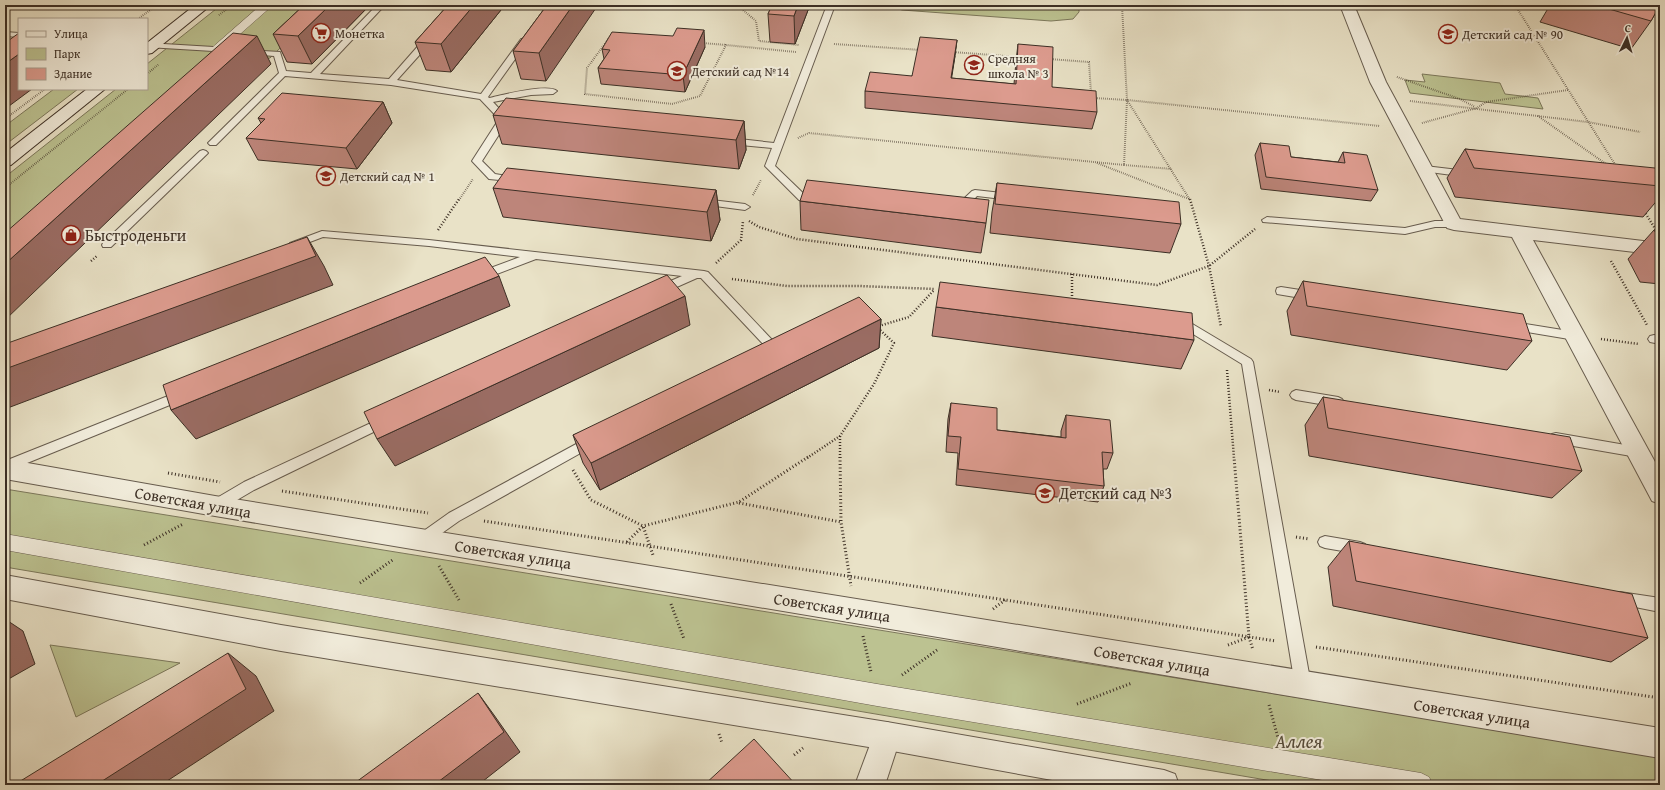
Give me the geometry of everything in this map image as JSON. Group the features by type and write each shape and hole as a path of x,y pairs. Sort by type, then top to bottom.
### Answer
{"street":[{"path":"149,47 204,5"},
{"path":"205,60 268,5"},
{"path":"1347,5 1372,68 1454,224 1660,249"},
{"path":"5,161 96,90"},
{"path":"1519,232 1660,494"},
{"name":"Советская улица","path":"5,468 215,506 1660,743"},
{"path":"5,542 877,695 1421,785"},
{"path":"5,587 281,638 887,736 1164,785"},
{"path":"870,785 887,736"}],"lane":[{"path":"313,76 381,5"},
{"path":"826,201 802,198 770,166 831,5"},
{"path":"5,34 18,35"},
{"path":"391,82 433,35"},
{"path":"485,99 528,36"},
{"path":"149,47 279,51 283,73"},
{"path":"283,73 391,82 485,99 531,92 553,91"},
{"path":"213,143 283,73"},
{"path":"485,99 504,119 520,120"},
{"path":"504,119 477,161 492,177 524,181"},
{"path":"724,140 778,146"},
{"path":"107,245 203,153"},
{"path":"1425,169 1480,175"},
{"path":"951,216 975,193 1022,198"},
{"path":"690,200 746,207"},
{"path":"1267,220 1406,231 1434,224 1454,224"},
{"path":"286,248 322,234 429,243 700,274 769,343"},
{"path":"467,282 534,255"},
{"path":"653,294 700,274"},
{"path":"1280,291 1327,298"},
{"path":"1170,318 1178,319 1247,362 1303,685"},
{"path":"1505,325 1575,336"},
{"path":"756,350 783,336"},
{"path":"5,468 193,391"},
{"path":"1296,395 1351,404"},
{"path":"215,506 249,486 393,418"},
{"path":"423,539 454,517 605,433"},
{"path":"1544,436 1637,452"},
{"path":"1325,542 1372,551"},
{"path":"1606,595 1660,605"}],"path":[{"path":"139,18 157,5"},
{"path":"737,5 756,21 759,41 803,46 817,43 926,50"},
{"path":"1122,5 1127,100 1124,165"},
{"path":"1515,5 1617,168"},
{"path":"618,35 611,34 587,68 584,94 672,104 700,96 726,45"},
{"path":"695,42 797,52"},
{"path":"949,52 1019,57"},
{"path":"1043,58 1089,62 1092,98 1127,100 1403,128 1477,108 1486,102 1568,90"},
{"path":"1372,68 1460,99 1477,108"},
{"path":"5,119 44,90"},
{"path":"5,188 127,90"},
{"path":"1387,98 1588,122 1640,132"},
{"path":"1127,100 1190,199 1209,266 1225,349 1249,637 1278,735 1277,761"},
{"path":"1537,116 1608,166"},
{"path":"778,146 809,133 1172,169"},
{"path":"429,243 472,180 477,161"},
{"path":"1093,162 1190,199"},
{"path":"746,207 770,166"},
{"path":"1644,210 1656,230"},
{"path":"700,274 740,240 744,217 759,227 796,240 1157,285 1209,266 1267,220"},
{"path":"1575,336 1658,346 1657,339 1601,242"},
{"path":"627,543 642,526 739,502 840,436 874,384 894,343 877,327 909,317 934,289 860,286 788,286 700,274"},
{"path":"1072,274 1072,306"},
{"path":"1251,387 1296,395"},
{"path":"840,436 841,522 849,576 877,695"},
{"path":"163,473 1660,698"},
{"path":"739,502 841,522"},
{"path":"1276,533 1325,542"},
{"path":"1221,648 1249,637"},
{"path":"1071,707 1136,682"}],"green space":[{"path":"221,5 324,5 270,58 245,61 5,286 5,177 115,90 148,90 148,63"},
{"path":"885,5 1079,5 1079,12 1073,19 1051,21 902,10"},
{"path":"1422,74 1500,83 1505,94 1538,98 1543,109 1410,93 1405,80 1425,82"},
{"path":"53,90 77,90 5,145 5,126"},
{"name":"Аллея","path":"5,489 1660,756 1660,785 1296,785 5,567"},
{"path":"50,645 180,663 76,717"}],"building":[{"path":"304,5 330,5 298,36 273,34"},
{"path":"448,5 474,5 441,44 415,42"},
{"path":"547,5 573,5 539,53 513,51"},
{"path":"772,5 798,5 794,16 768,14"},
{"path":"1595,5 1660,5 1651,21"},
{"path":"677,28 704,30 683,75 598,68 610,50 602,49 612,32 673,36"},
{"path":"233,33 257,36 5,264 5,233"},
{"path":"18,34 18,55 5,64 5,43"},
{"path":"920,37 957,40 951,78 1016,84 1018,44 1053,47 1052,87 1096,91 1097,112 865,91 870,72 912,76"},
{"path":"282,93 383,102 346,148 246,138 265,119 258,118"},
{"path":"506,98 744,121 736,140 493,115"},
{"path":"1260,143 1289,146 1291,157 1345,163 1343,152 1367,155 1378,190 1266,177"},
{"path":"1465,149 1655,168 1660,175 1660,186 1474,168"},
{"path":"507,168 716,190 707,212 493,188"},
{"path":"807,180 989,200 986,223 800,201"},
{"path":"997,183 1179,202 1181,224 995,204"},
{"path":"1654,230 1660,230 1660,240"},
{"path":"307,237 316,256 5,369 5,344"},
{"path":"485,257 499,276 171,410 163,385"},
{"path":"667,275 685,296 377,439 364,412"},
{"path":"1303,281 1523,314 1532,341 1307,306"},
{"path":"940,282 1192,313 1194,340 936,307"},
{"path":"859,297 881,319 591,463 573,435"},
{"path":"1323,397 1570,437 1582,471 1328,428"},
{"path":"951,403 997,408 997,430 1066,438 1066,415 1110,420 1113,453 1102,452 1104,486 958,469 961,437 948,436"},
{"path":"1349,541 1632,594 1648,638 1356,581"},
{"path":"228,653 246,689 96,785 14,785"},
{"path":"478,693 504,732 434,785 352,785"},
{"path":"754,739 796,785 704,785"}],"place":[{"name":"Монетка","path":"321,33"},
{"name":"Детский сад № 90","path":"1448,34"},
{"name":"Средняя школа № 3","path":"974,65"},
{"name":"Детский сад №14","path":"677,71"},
{"name":"Детский сад № 1","path":"326,176"},
{"name":"Быстроденьги","path":"71,235"},
{"name":"Детский сад №3","path":"1045,493"}]}
